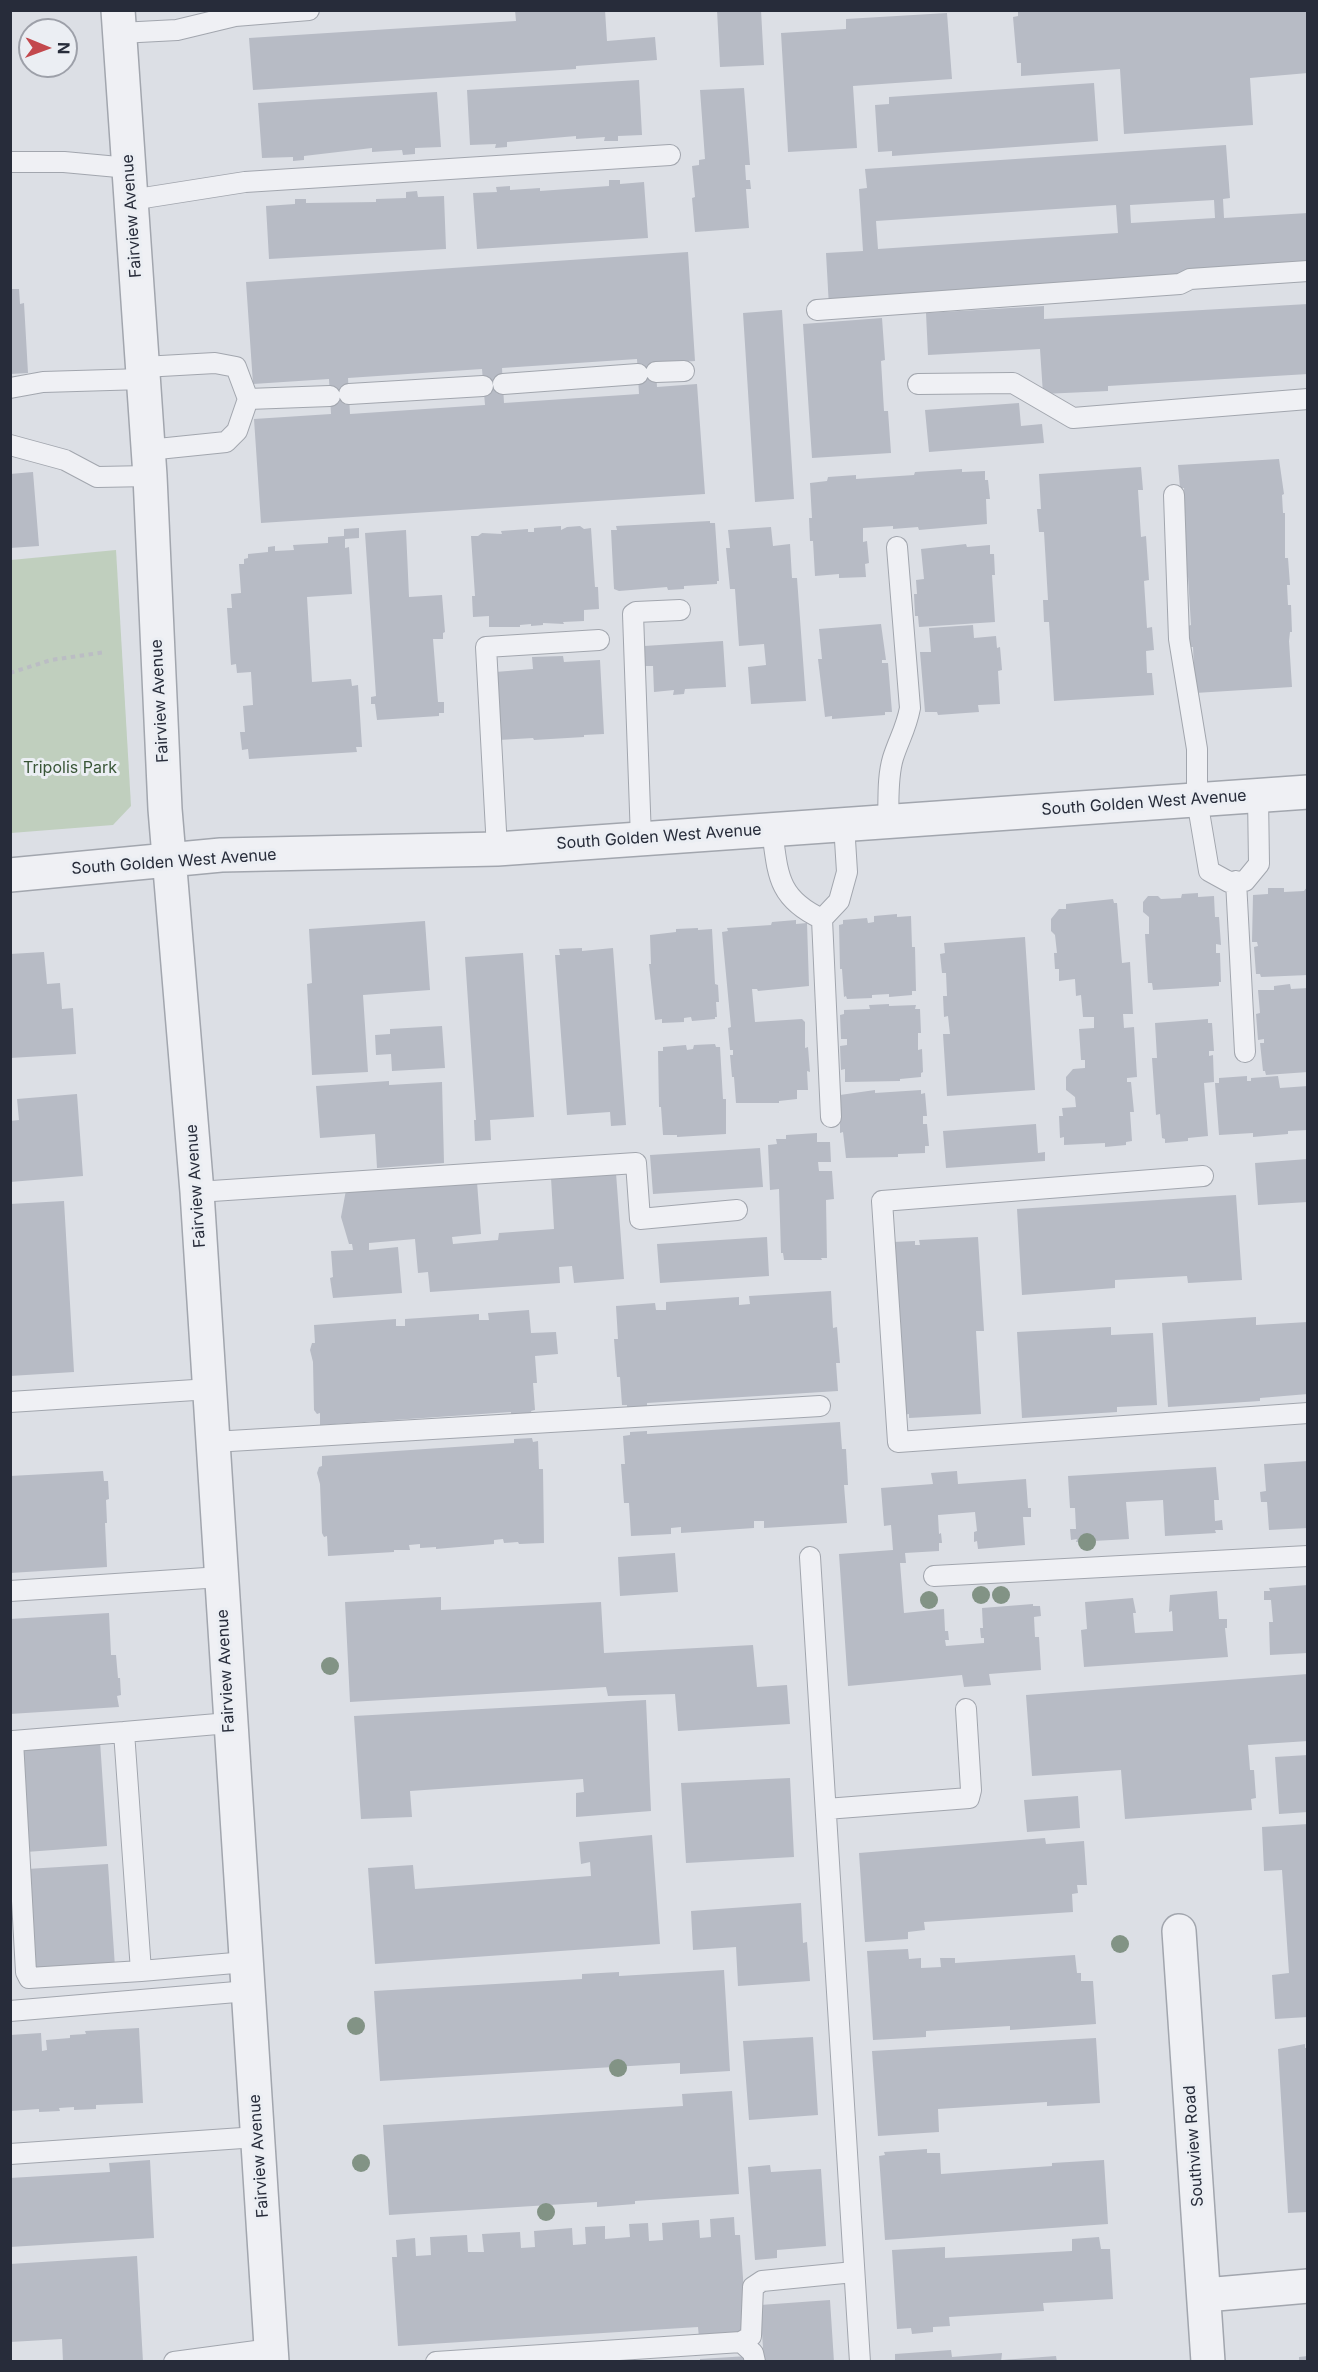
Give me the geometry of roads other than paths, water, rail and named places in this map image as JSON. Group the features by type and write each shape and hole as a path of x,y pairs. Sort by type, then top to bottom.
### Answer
{"street":[{"name":"Fairview Avenue","path":"119,22 149,463 165,809 197,1192 271,2355"},
{"name":"South Golden West Avenue","path":"10,875 221,855 497,849 1308,792"},
{"name":"Southview Road","path":"1179,1931 1208,2361"},
{"path":"1205,2295 1308,2286"}],"lane":[{"path":"119,22 177,30 235,16 309,10"},
{"path":"131,200 245,182 670,155"},
{"path":"10,162 64,162 129,168"},
{"path":"817,310 1180,285 1190,279 1308,271"},
{"path":"10,388 43,382 143,373 214,363 236,367 248,399 237,431 226,442 97,477 65,460 10,445"},
{"path":"503,384 684,371"},
{"path":"918,384 1013,383 1073,418 1308,399"},
{"path":"248,399 483,386"},
{"path":"1174,495 1179,639 1197,749 1197,800 1209,871 1229,882 1245,881 1259,864 1258,796"},
{"path":"888,821 890,771 896,750 907,727 910,708 897,547"},
{"path":"641,839 633,614 680,610"},
{"path":"497,849 486,647 598,640"},
{"path":"831,1117 822,919 839,901 847,872 844,824"},
{"path":"772,830 779,879 802,910 822,919"},
{"path":"1236,881 1245,1052"},
{"path":"197,1192 636,1163 640,1219 737,1210"},
{"path":"1203,1176 882,1201 898,1442 1308,1413"},
{"path":"10,1402 210,1389"},
{"path":"213,1442 820,1406"},
{"path":"934,1576 1308,1556"},
{"path":"810,1557 860,2361"},
{"path":"10,1591 221,1577"},
{"path":"826,1809 969,1798 971,1790 966,1709"},
{"path":"229,1723 13,1741 26,1960 29,1978 141,1971 247,1976"},
{"path":"124,1732 141,1971"},
{"path":"10,2011 247,1976"},
{"path":"10,2154 257,2138"},
{"path":"436,2361 741,2342 751,2336 753,2287 762,2281 854,2272"},
{"path":"741,2342 753,2353 754,2361"},
{"path":"174,2361 271,2355"}],"park label":[{"name":"Tripolis Park","path":"70,768"}]}
